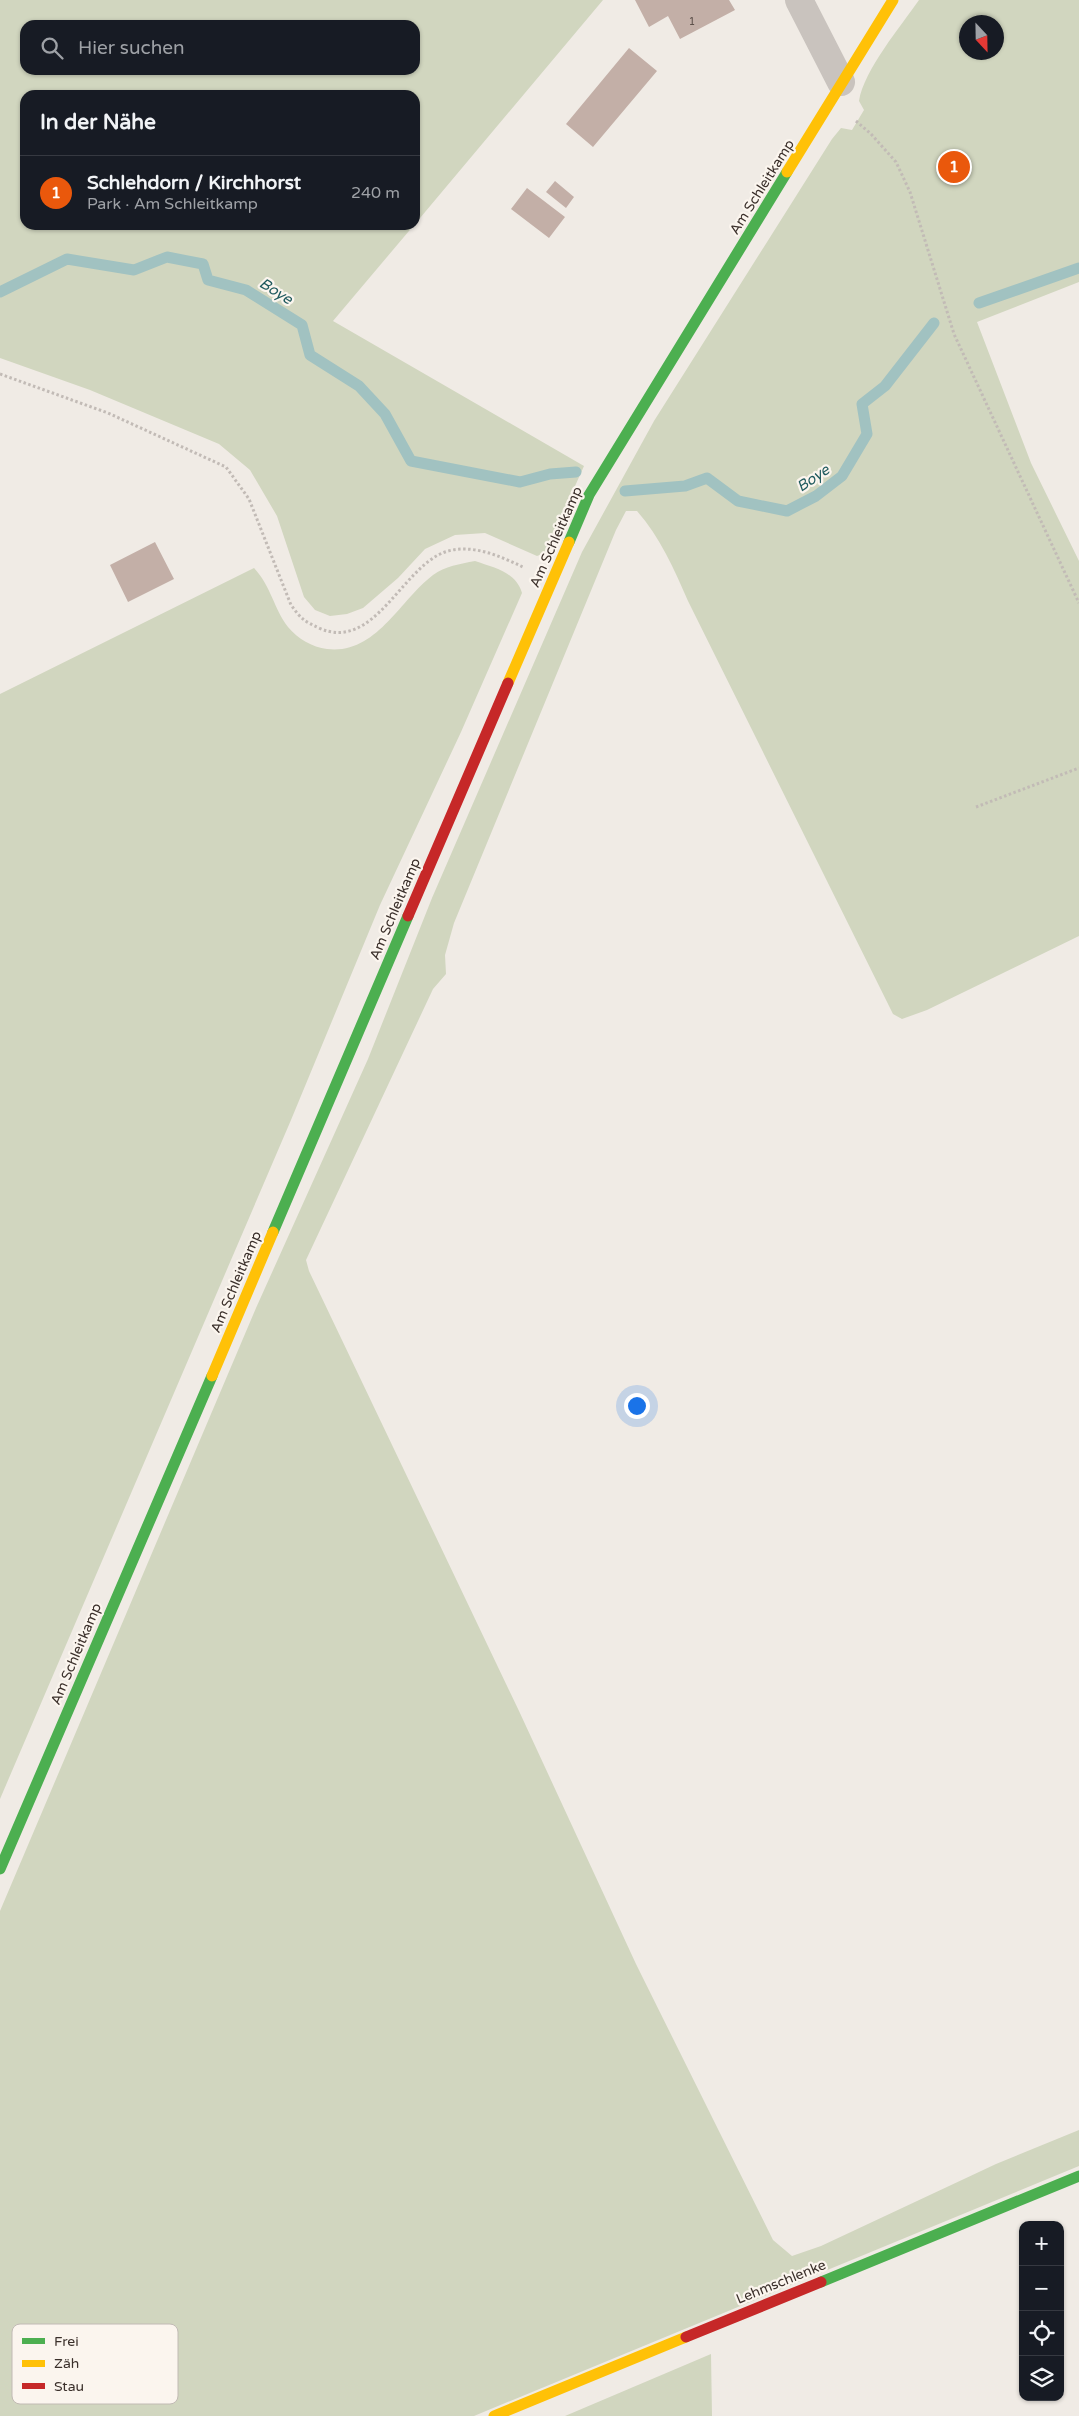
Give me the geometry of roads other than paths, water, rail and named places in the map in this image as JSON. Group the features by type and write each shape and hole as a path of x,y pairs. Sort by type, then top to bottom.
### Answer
{"street":[{"path":"799,0 837,92"},
{"name":"Am Schleitkamp","path":"0,1869 590,495 893,0"},
{"name":"Lehmschlenke","path":"494,2416 1079,2176"}],"waterway":[{"name":"Boye","path":"0,292 67,259 134,270 167,257 203,264 208,280 246,290 302,325 310,355 359,386 385,414 411,461 520,482 550,474 576,472"},
{"name":"Boye","path":"979,303 1079,268"},
{"name":"Boye","path":"625,491 685,486 707,478 738,501 787,511 816,496 842,476 867,434 862,404 885,386 934,323"}],"place":[{"name":"Schlehdorn / Kirchhorst","path":"954,167"}]}
